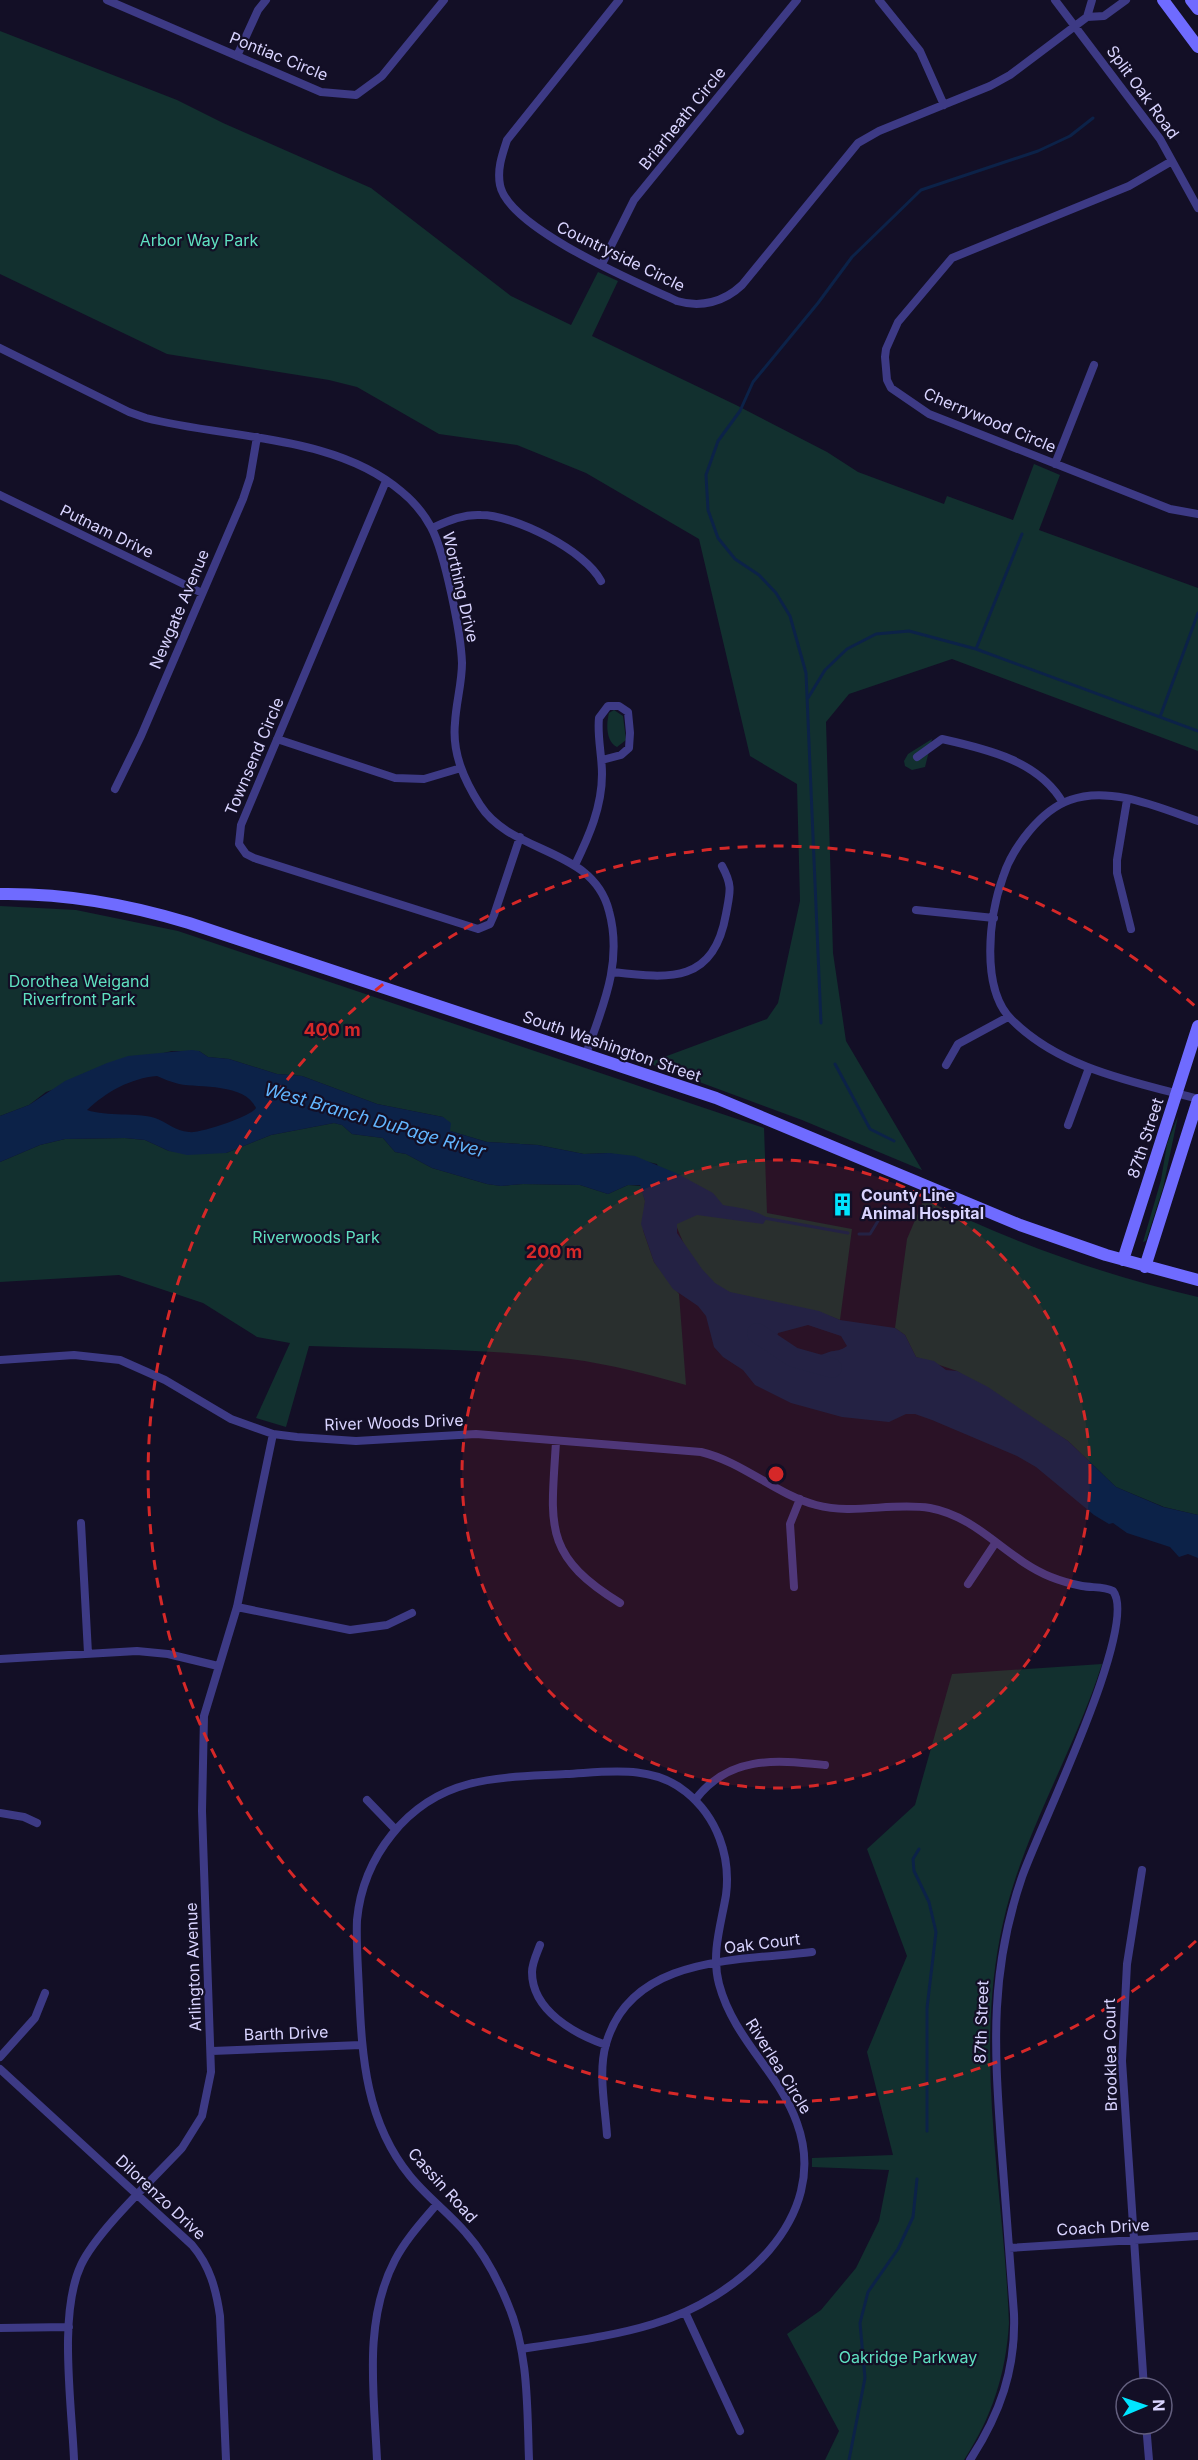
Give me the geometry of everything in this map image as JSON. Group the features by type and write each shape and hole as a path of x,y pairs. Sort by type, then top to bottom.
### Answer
{"main road":[{"path":"1163,0 1198,47"},
{"path":"1191,0 1198,9"},
{"name":"South Washington Street","path":"0,894 88,900 157,914 716,1098 1010,1221 1145,1267 1198,1280"},
{"name":"87th Street","path":"1123,1260 1198,1026"},
{"path":"1145,1267 1198,1099"}],"street":[{"name":"Pontiac Circle","path":"107,0 321,92 356,95 382,76 444,0"},
{"path":"237,56 258,10 266,0"},
{"name":"Countryside Circle","path":"619,0 507,141 499,166 500,187 522,219 543,234 677,301 706,304 724,298 742,285 858,143 879,131 1010,75 1087,17 1104,16 1126,0"},
{"name":"Briarheath Circle","path":"602,264 634,200 797,0"},
{"path":"879,0 920,51 944,105"},
{"name":"Split Oak Road","path":"1055,0 1136,105 1173,161 1198,208"},
{"path":"1087,17 1092,0"},
{"name":"Cherrywood Circle","path":"1173,161 1129,186 952,258 898,322 885,349 885,368 891,388 916,406 1147,500 1184,513 1198,514"},
{"name":"Worthing Drive","path":"0,348 129,412 164,422 311,447 386,481 413,502 432,528 461,646 461,684 454,738 460,768 482,808 499,825 575,864 592,878 609,908 612,924 613,972 585,1054"},
{"path":"1055,464 1094,365"},
{"name":"Newgate Avenue","path":"114,789 137,746 243,499 250,478 257,437"},
{"name":"Townsend Circle","path":"386,481 238,834 242,849 254,858 478,929 490,924 520,837"},
{"name":"Putnam Drive","path":"0,495 202,593"},
{"path":"432,528 463,516 495,516 570,548 591,565 601,581"},
{"path":"575,864 598,808 602,760 598,718 608,706 619,706 628,712 629,748 621,755 602,760"},
{"path":"277,739 395,778 430,778 460,768"},
{"path":"917,757 942,739 988,750 1044,778 1063,803"},
{"path":"1198,821 1127,800 1090,795 1063,803 1044,817 1011,859 1003,876 994,918 991,976 998,1000 1008,1017 1060,1056 1089,1068 1198,1099"},
{"path":"1127,800 1116,860 1131,929"},
{"path":"613,972 649,975 678,974 704,962 717,947 724,925 731,883 722,866"},
{"path":"916,910 994,918"},
{"path":"946,1065 958,1044 1008,1017"},
{"path":"1068,1125 1089,1068"},
{"name":"River Woods Drive","path":"0,1360 74,1354 120,1360 157,1376 231,1419 273,1434 356,1441 476,1434 663,1449 716,1456 800,1499 834,1509 928,1508 958,1516 1025,1563 1049,1576 1082,1586 1110,1589 1116,1595"},
{"name":"Arlington Avenue","path":"74,2460 69,2327 73,2291 81,2265 96,2242 182,2148 202,2116 210,2089 212,2051 202,1754 204,1716 237,1607 273,1434"},
{"path":"556,1442 552,1509 556,1539 566,1558 591,1585 620,1603"},
{"path":"794,1587 790,1524 800,1499"},
{"path":"81,1523 88,1653"},
{"path":"968,1584 996,1542"},
{"name":"87th Street","path":"970,2460 996,2415 1011,2369 1015,2329 995,2055 999,1965 1023,1874 1107,1666 1119,1611 1116,1595"},
{"path":"237,1607 350,1630 387,1625 412,1613"},
{"path":"0,1659 88,1653 154,1652 218,1666"},
{"path":"695,1800 721,1775 743,1764 768,1760 825,1765"},
{"name":"Riverlea Circle","path":"396,1827 442,1793 463,1785 505,1778 630,1772 671,1782 695,1800 714,1822 725,1860 726,1893 718,1935 716,1964 719,1983 736,2027 786,2100 798,2126 805,2162 803,2181 788,2225 769,2252 734,2281 685,2313 615,2333 522,2349"},
{"path":"367,1800 396,1827"},
{"path":"0,1813 24,1817 37,1823"},
{"name":"Cassin Road","path":"396,1827 373,1862 360,1902 357,1947 361,2045 368,2090 384,2134 411,2176 477,2245 510,2307 522,2349 529,2460"},
{"name":"Brooklea Court","path":"1142,1870 1127,1964 1122,2026 1122,2061 1143,2376"},
{"path":"540,1945 532,1970 542,2000 569,2029 606,2045"},
{"name":"Oak Court","path":"607,2135 603,2073 606,2045 623,2009 642,1990 677,1971 812,1952"},
{"path":"0,2057 35,2018 45,1993"},
{"name":"Barth Drive","path":"212,2051 361,2045"},
{"name":"Dilorenzo Drive","path":"0,2069 192,2245 206,2265 213,2280 220,2316 226,2460"},
{"path":"377,2460 373,2356 376,2315 395,2260 405,2243 437,2204"},
{"name":"Coach Drive","path":"1009,2248 1198,2236"},
{"path":"685,2313 740,2431"},
{"path":"0,2328 69,2327"},
{"path":"1147,2436 1149,2460"}],"green space":[{"name":"Arbor Way Park","path":"0,31 177,100 223,123 371,188 511,296 571,325 598,272 618,281 592,336 736,405 827,452 858,472 944,504 947,496 1013,520 1034,464 1060,475 1039,530 1198,588 1198,751 952,659 849,694 826,722 833,953 846,1041 922,1170 802,1120 648,1063 767,1019 778,1003 800,901 797,784 750,756 699,539 586,473 517,445 439,434 357,387 329,380 167,354 0,274"},
{"path":"614,710 623,716 626,740 617,747 613,745 609,737 607,727 609,713"},
{"path":"932,739 925,767 912,770 905,766 904,761 908,754"},
{"name":"Dorothea Weigand Riverfront Park","path":"0,906 76,910 178,931 764,1128 767,1213 852,1229 840,1320 813,1311 742,1297 713,1282 689,1254 674,1218 657,1164 609,1153 584,1154 538,1145 487,1142 450,1131 443,1117 377,1104 302,1076 277,1074 229,1059 208,1057 199,1051 172,1051 46,1092 29,1105 0,1116"},
{"path":"1178,1116 1163,1188 1146,1241 1143,1242 1161,1180 1167,1144"},
{"name":"Riverwoods Park","path":"334,1123 342,1125 352,1134 383,1138 395,1152 406,1154 432,1168 487,1184 501,1186 580,1185 608,1194 628,1185 641,1186 645,1201 643,1230 654,1262 679,1294 686,1385 599,1364 538,1355 309,1346 286,1427 256,1418 290,1343 257,1337 203,1303 119,1275 0,1282 0,1162 40,1145 65,1139 125,1138 145,1140 169,1151 226,1153 271,1135"},
{"path":"924,1199 957,1215 1058,1256 1092,1268 1198,1297 1198,1515 1164,1507 1116,1487 1068,1441 957,1371 916,1357 905,1335 895,1328 907,1239"},
{"name":"Oakridge Parkway","path":"1102,1664 1078,1729 1023,1857 1003,1923 994,1973 990,2073 1009,2323 1005,2360 996,2394 982,2428 964,2460 825,2460 839,2431 787,2334 821,2310 856,2268 879,2221 889,2170 812,2167 812,2158 893,2155 867,2052 907,1956 867,1849 915,1805 952,1674"}],"water":[{"path":"199,1051 208,1057 229,1059 277,1074 302,1076 377,1104 443,1117 451,1123 450,1131 487,1142 538,1145 584,1154 609,1153 635,1156 678,1174 713,1193 723,1205 752,1211 767,1218 763,1224 697,1215 677,1224 677,1233 702,1269 715,1283 730,1292 819,1311 840,1320 895,1328 905,1335 916,1357 934,1361 946,1370 957,1371 988,1387 1068,1441 1116,1487 1163,1507 1198,1515 1198,1558 1188,1554 1179,1557 1170,1547 1127,1533 1113,1523 1109,1524 1094,1515 1036,1467 1017,1456 932,1420 915,1414 906,1414 889,1422 842,1417 791,1403 755,1385 743,1370 723,1357 714,1347 706,1316 698,1306 673,1289 654,1262 641,1224 645,1201 640,1185 628,1185 608,1194 580,1185 501,1186 487,1184 432,1168 406,1154 395,1152 383,1138 352,1134 342,1125 334,1123 271,1135 226,1153 187,1155 169,1151 145,1140 125,1138 65,1139 40,1145 0,1162 0,1116 29,1105 65,1081 128,1056","holes":["157,1076 179,1084 232,1090 242,1094 256,1108 225,1124 195,1132 179,1130 148,1116 87,1110 102,1097 119,1087 147,1077","808,1325 841,1336 847,1346 841,1350 806,1359 799,1360 787,1356 775,1342 778,1333"]}],"waterway":[{"path":"821,1023 806,673 790,616 776,593 759,575 735,559 718,538 708,510 706,475 718,441 740,411 753,382 818,303 852,257 921,190 1038,151 1070,136 1093,118"},
{"path":"976,649 1022,534"},
{"path":"1160,717 1198,613"},
{"path":"808,698 825,670 847,649 876,634 909,631 976,649 1198,731"},
{"path":"835,1064 870,1129 894,1141"},
{"path":"859,1234 870,1234 881,1216"},
{"path":"764,1218 848,1233"},
{"name":"West Branch DuPage River","path":"757,1333 793,1357 832,1368"},
{"path":"919,1849 913,1859 914,1871 929,1902 936,1932 927,2008 927,2131"},
{"path":"849,2460 865,2378 860,2323 868,2292 898,2249 913,2217 917,2179"}],"place":[{"name":"County Line Animal Hospital","path":"843,1204"}]}
